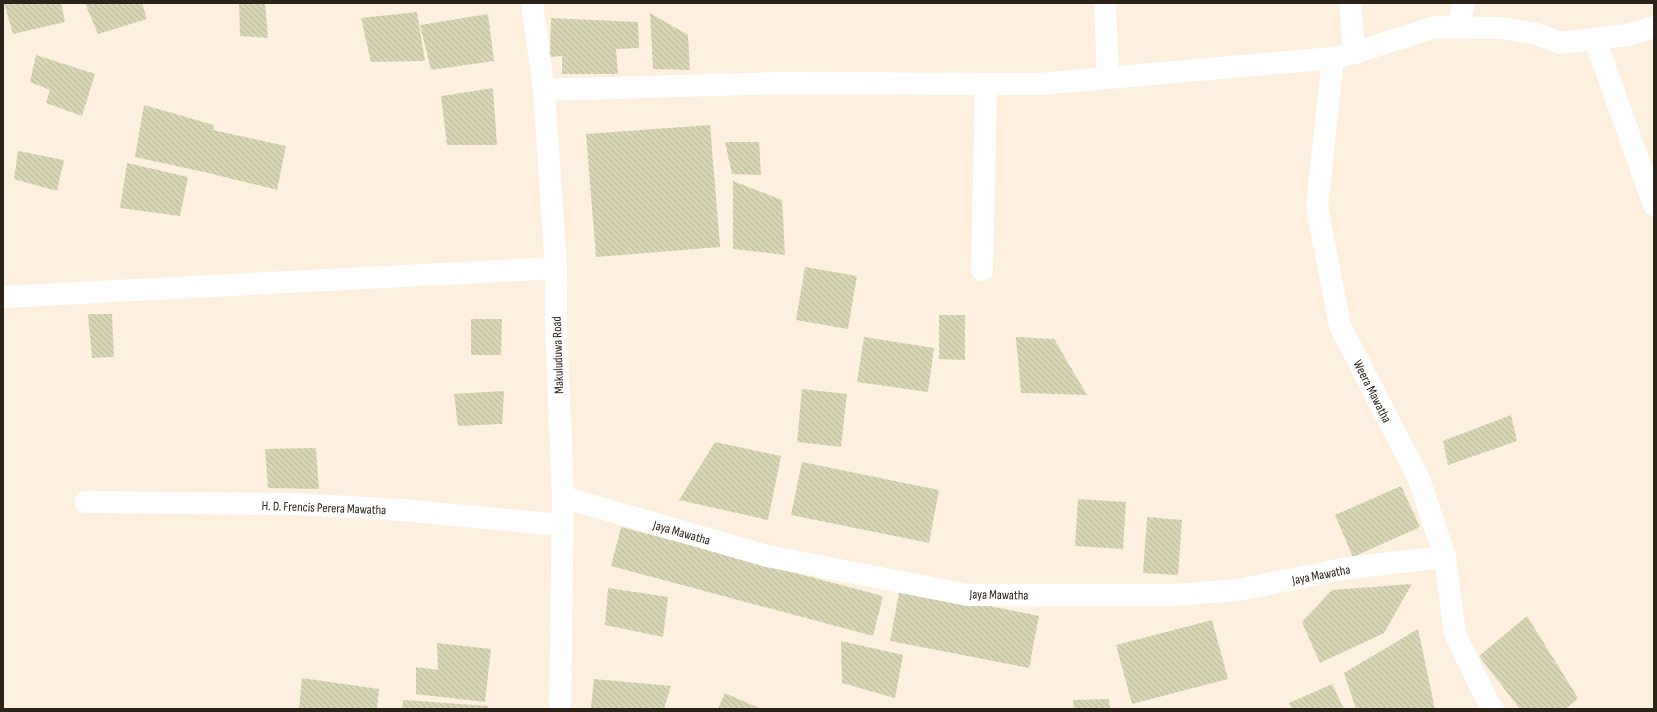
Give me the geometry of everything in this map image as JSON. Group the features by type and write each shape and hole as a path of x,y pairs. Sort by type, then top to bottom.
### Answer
{"street":[{"name":"Makuluduwa Road","path":"532,3 544,90 556,268 556,328 563,497 560,709"},
{"path":"1105,3 1108,78"},
{"path":"1350,3 1354,53"},
{"path":"1458,27 1464,3"},
{"path":"544,90 778,83 1040,84 1333,58 1354,53 1435,27 1502,28 1537,34 1560,42 1627,35 1654,27"},
{"path":"1595,39 1654,205"},
{"name":"Weera Mawatha","path":"1333,58 1317,207 1340,326 1418,479 1445,558 1455,634 1489,704 1493,709"},
{"path":"982,270 986,84"},
{"path":"3,298 556,268"},
{"name":"Jaya Mawatha","path":"563,497 768,556 968,595 1174,595 1238,590 1348,568 1445,558"},
{"name":"H. D. Frencis Perera Mawatha","path":"86,502 285,504 394,509 562,525"}],"building":[{"path":"4,3 61,3 65,22 13,34"},
{"path":"85,3 142,3 147,19 98,34"},
{"path":"239,3 265,3 268,38 240,36"},
{"path":"417,12 425,61 371,62 361,18"},
{"path":"650,13 688,35 690,70 653,69"},
{"path":"488,14 494,61 431,70 420,25"},
{"path":"551,18 638,22 639,48 616,49 618,74 562,74 562,56 550,57"},
{"path":"36,55 95,74 82,116 46,103 50,90 30,82"},
{"path":"493,88 497,145 447,145 441,96"},
{"path":"144,105 214,125 213,130 286,146 277,190 135,157"},
{"path":"710,125 720,247 596,257 586,134"},
{"path":"725,142 759,142 761,175 732,174"},
{"path":"18,151 64,160 57,191 14,179"},
{"path":"127,163 188,177 180,216 120,208"},
{"path":"733,181 782,200 785,255 733,249"},
{"path":"805,267 857,276 848,329 796,320"},
{"path":"88,314 112,314 114,357 92,358"},
{"path":"939,315 965,315 965,360 939,359"},
{"path":"471,319 502,319 501,355 471,355"},
{"path":"864,337 934,348 928,392 857,382"},
{"path":"1016,337 1054,339 1087,395 1021,393"},
{"path":"802,389 847,394 841,447 797,442"},
{"path":"504,391 502,424 458,426 454,394"},
{"path":"1511,415 1517,441 1448,465 1443,441"},
{"path":"715,442 781,456 768,520 679,500"},
{"path":"316,448 319,489 268,488 265,449"},
{"path":"802,462 939,490 929,543 791,515"},
{"path":"1401,486 1420,527 1353,557 1335,515"},
{"path":"1078,499 1126,502 1123,549 1075,546"},
{"path":"1147,517 1182,520 1178,575 1143,573"},
{"path":"621,527 883,596 873,636 611,566"},
{"path":"1412,584 1384,633 1320,663 1302,622 1332,590"},
{"path":"608,588 668,597 663,637 605,625"},
{"path":"900,588 1039,616 1029,668 890,641"},
{"path":"1527,616 1578,698 1566,709 1520,709 1479,656"},
{"path":"1212,620 1228,679 1132,704 1116,645"},
{"path":"1418,629 1435,709 1356,709 1344,673"},
{"path":"841,641 903,655 895,698 842,683"},
{"path":"437,643 491,649 485,702 416,694 416,667 438,670"},
{"path":"302,678 379,689 377,709 299,709"},
{"path":"594,679 671,686 664,709 597,709 591,708"},
{"path":"1332,684 1344,709 1292,709 1289,703"},
{"path":"725,693 761,709 718,709"},
{"path":"1109,699 1110,709 1074,709 1073,700"},
{"path":"403,700 488,706 488,709 402,709"}]}
